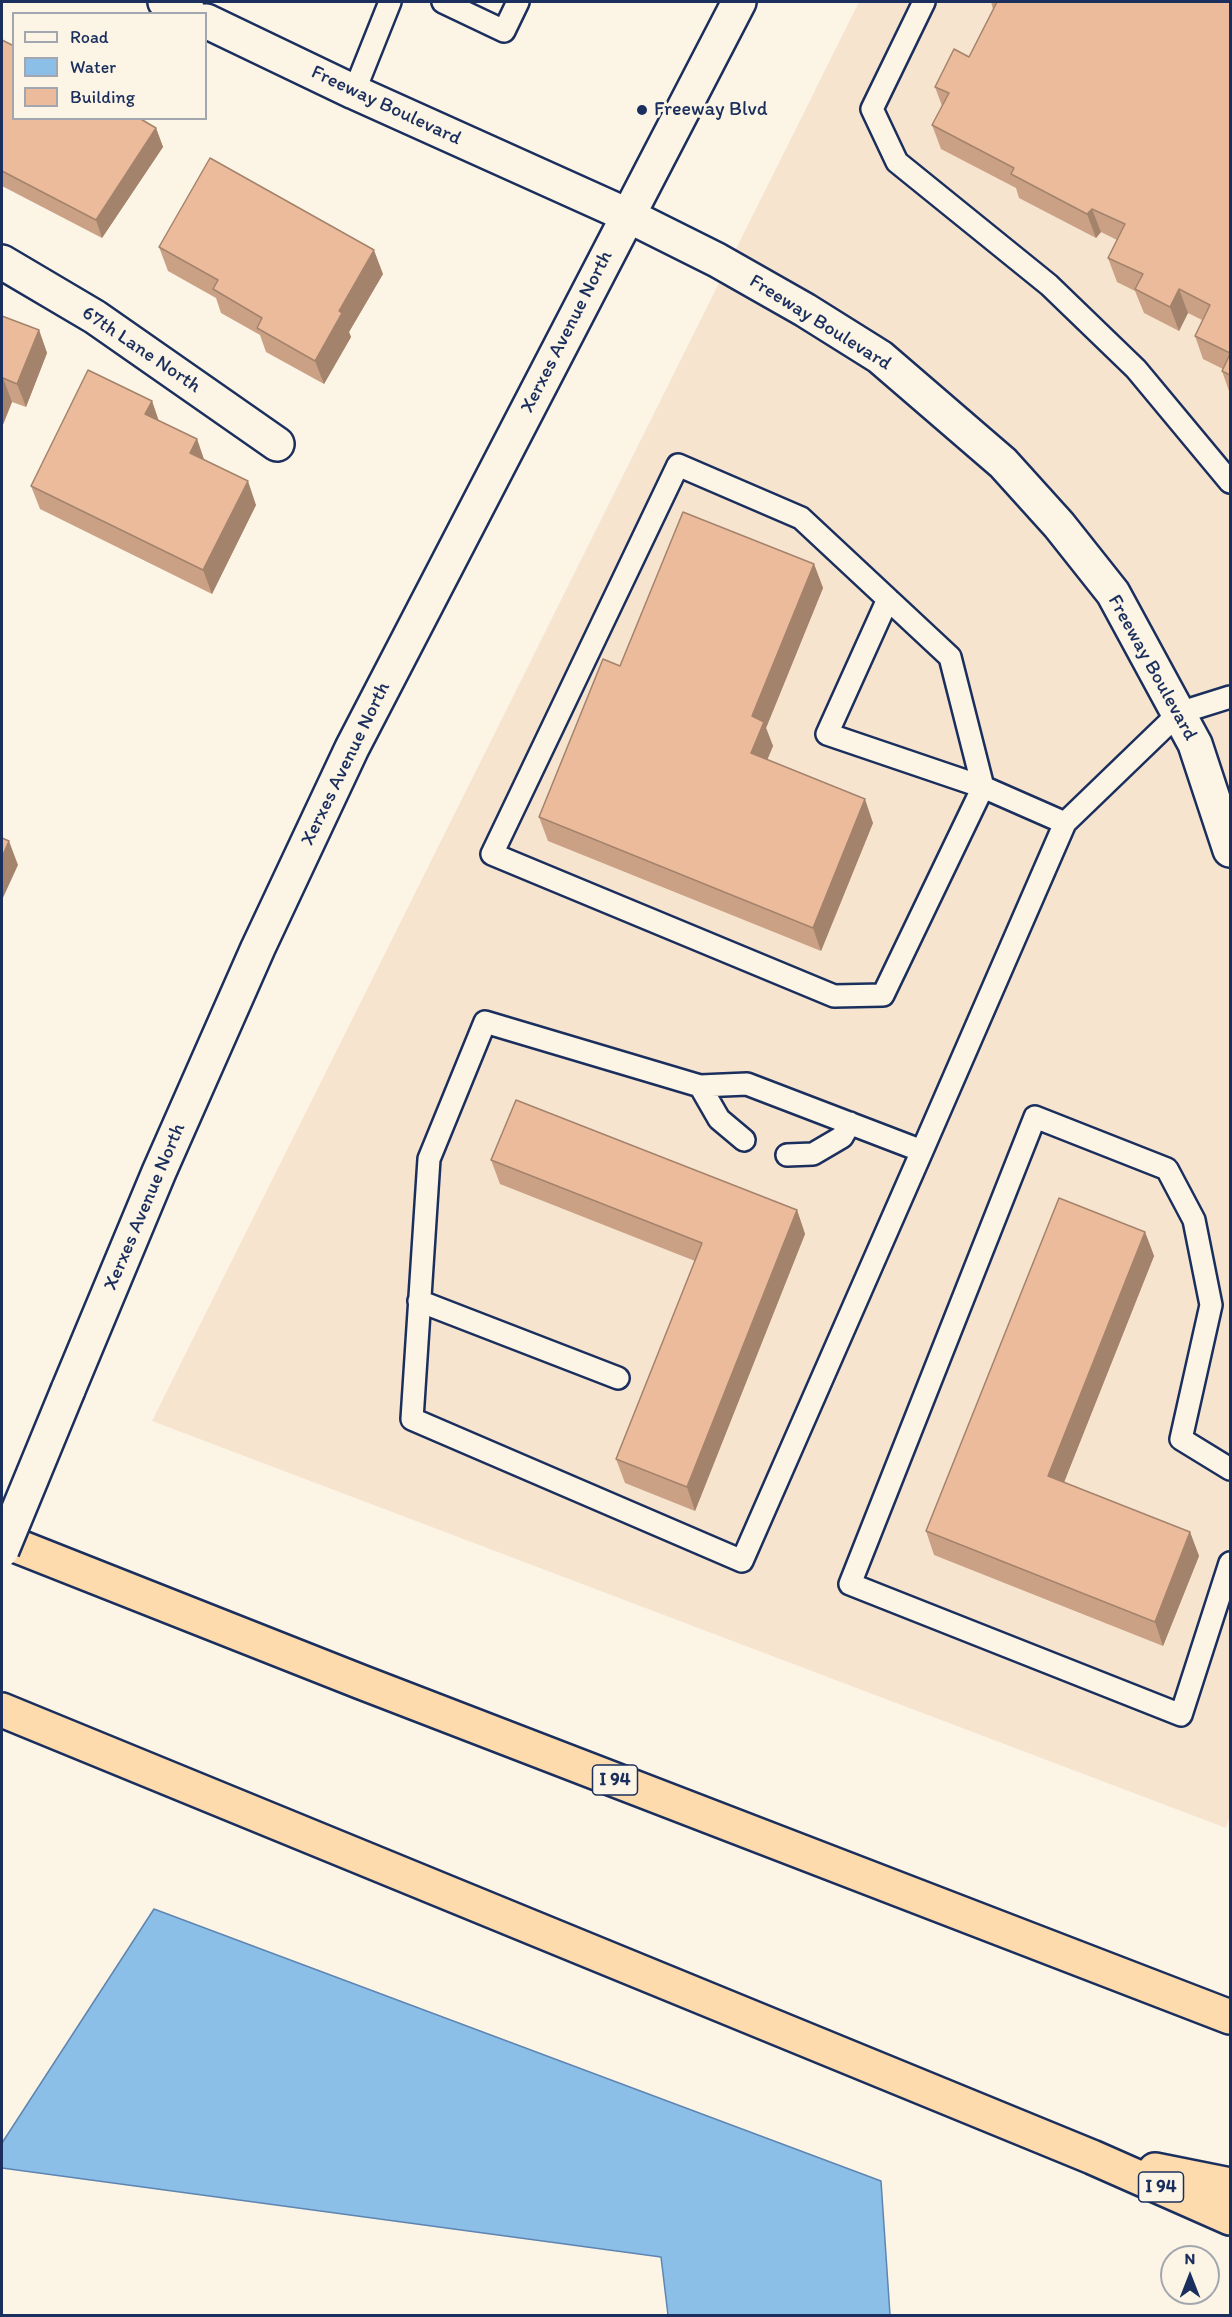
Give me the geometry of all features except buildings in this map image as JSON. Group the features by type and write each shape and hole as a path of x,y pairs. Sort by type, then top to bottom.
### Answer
{"highway":[{"name":"I 94","path":"2,1540 361,1682 1230,2016"},
{"name":"I 94","path":"2,1710 1092,2157 1230,2218"},
{"path":"1092,2157 1230,2185"}],"street":[{"path":"165,2 186,12"},
{"name":"Xerxes Avenue North","path":"2,1550 178,1129 258,948 352,748 739,2"},
{"name":"Freeway Boulevard","path":"207,21 354,92 627,215 717,260 805,310 880,357 939,405 1002,463 1059,525 1113,593 1195,744 1230,850"},
{"name":"67th Lane North","path":"2,262 95,317 277,444"}],"lane":[{"path":"354,92 390,2"},
{"path":"442,2 504,31 518,2"},
{"path":"924,2 873,110 897,162 1049,285 1120,353 1144,377 1230,482"},
{"path":"678,465 801,518 950,657 983,787 883,995 834,996 492,854 678,465"},
{"path":"888,599 827,734 983,787 1065,823"},
{"path":"922,1151 747,1084 700,1086 485,1022 429,1159 412,1419 742,1561 922,1151 1065,823 1179,713 1230,697"},
{"path":"700,1086 719,1119 744,1140"},
{"path":"1230,1469 1181,1439 1221,1302 1194,1220 1167,1169 1035,1117 850,1584 1181,1714 1230,1563"},
{"path":"787,1155 813,1154 842,1137 850,1123"},
{"path":"419,1301 618,1378"}],"shaded area":[{"path":"859,2 1230,2 1230,1815 1226,1828 152,1421"}],"water":[{"path":"154,1909 881,2181 890,2315 668,2315 661,2257 2,2168 2,2143"}],"place":[{"name":"Freeway Blvd","path":"642,110"}]}
